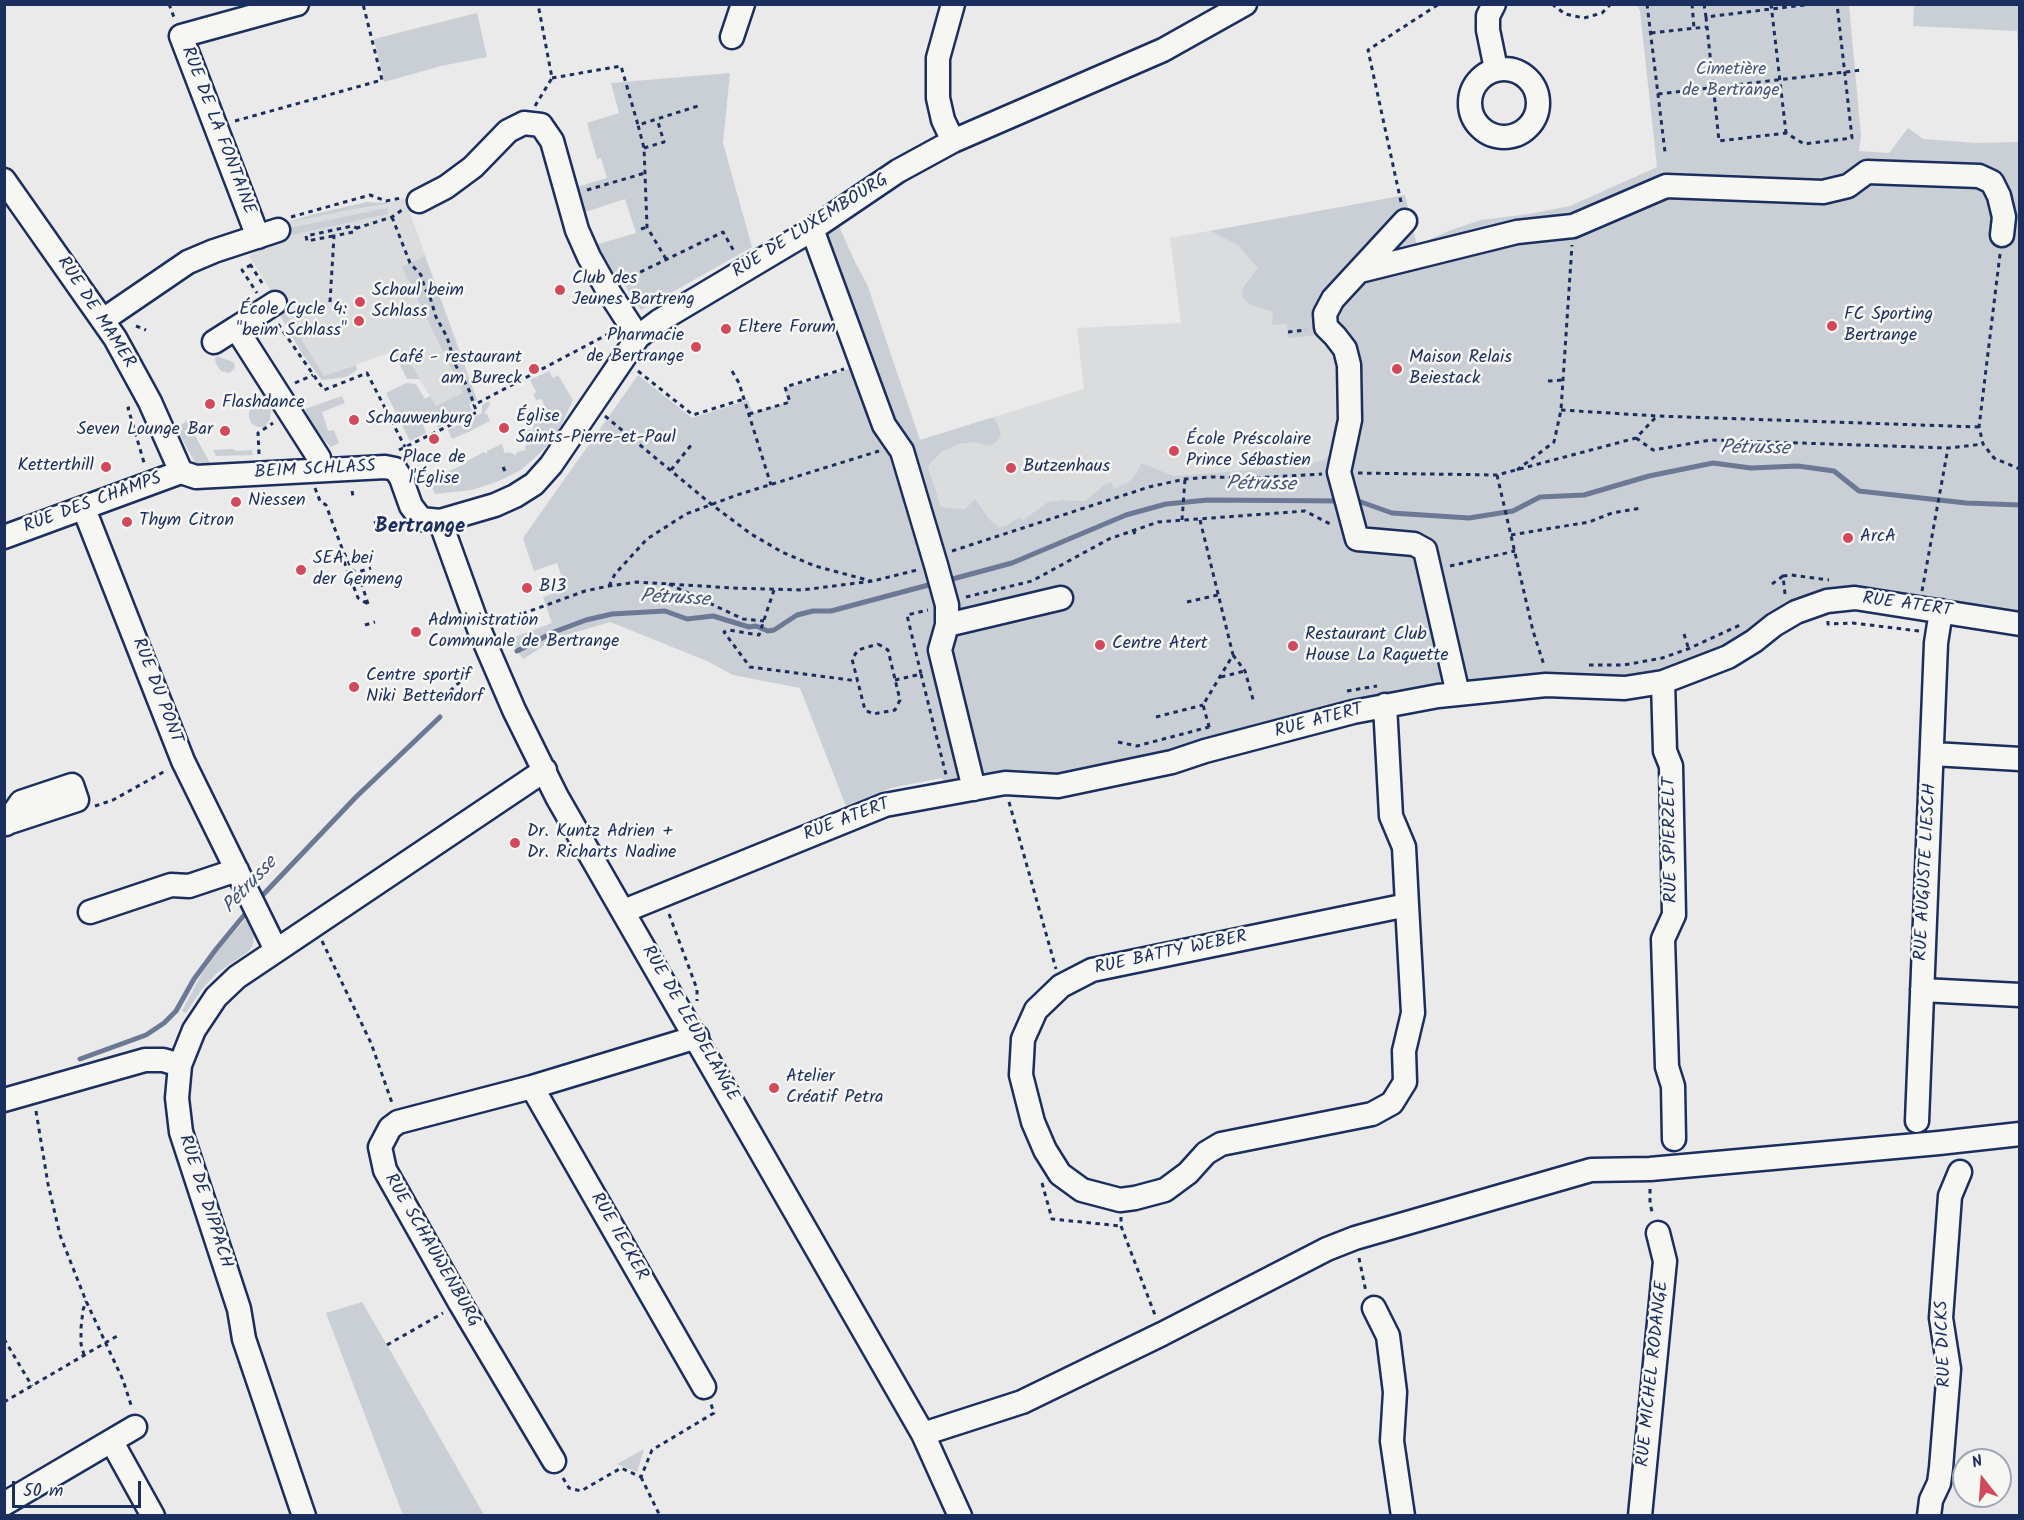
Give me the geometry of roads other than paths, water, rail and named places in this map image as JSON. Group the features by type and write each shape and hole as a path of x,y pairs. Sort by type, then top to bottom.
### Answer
{"street":[{"name":"RUE DE LA FONTAINE","path":"103,320 188,262 268,234 215,127 181,36 297,4"},
{"path":"732,37 743,4"},
{"path":"952,4 938,58 938,98 943,120 953,141"},
{"name":"RUE DE LUXEMBOURG","path":"440,522 495,505 534,484 550,465 622,359 633,330 659,321 812,229 898,171 953,141 1163,50 1245,4"},
{"path":"1494,4 1488,16 1488,30 1497,69"},
{"path":"419,201 446,187 473,167 508,131 524,123 541,125 552,141 577,230 589,257 633,330"},
{"path":"1360,271 1517,232 1573,226 1666,186 1823,192 1848,186 1867,172 1979,176 1992,182 1999,196 2004,217 2002,235"},
{"name":"RUE DE MAMER","path":"4,180 103,320 188,474"},
{"path":"1405,221 1333,299 1325,314 1326,327 1345,349 1349,365 1350,420 1340,472 1355,529 1414,544 1425,550 1458,694"},
{"path":"812,229 884,425 902,451 936,564 946,611 940,650 974,789"},
{"path":"214,342 236,328 269,300"},
{"name":"BEIM SCHLASS","path":"236,328 319,458"},
{"name":"BEIM SCHLASS","path":"188,474 385,467 394,469 401,478 411,506 421,519 440,522"},
{"name":"RUE DES CHAMPS","path":"4,537 149,483 188,474"},
{"name":"RUE DU PONT","path":"84,509 183,761 276,950"},
{"name":"RUE DE LEUDELANGE","path":"440,522 479,629 514,710 557,797 697,1037 923,1434 960,1515"},
{"name":"RUE ATERT","path":"624,911 885,805 1005,783 1058,786 1172,762 1382,695 1458,694 1546,685 1625,688 1663,682 1728,657 1831,591 1855,598 2019,624"},
{"path":"946,611 1061,598"},
{"name":"RUE AUGUSTE LIESCH","path":"1917,1121 1938,634 1931,610"},
{"name":"RUE SPIERZELT","path":"1663,682 1665,751 1671,766 1674,915 1663,939 1666,1067 1673,1086 1674,1139"},
{"name":"RUE BATTY WEBER","path":"1382,695 1391,816 1404,847 1413,1013 1404,1052 1405,1082 1392,1103 1372,1114 1221,1144 1206,1153 1188,1173 1165,1190 1135,1198 1120,1200 1082,1190 1060,1174 1045,1150 1033,1122 1021,1075 1023,1039 1036,1010 1061,986 1092,970 1407,905"},
{"path":"1933,754 2019,759"},
{"name":"RUE DE DIPPACH","path":"300,1514 244,1339 240,1309 181,1132 177,1098 180,1065 194,1030 216,998 237,977 544,770"},
{"path":"5,824 21,802 72,785 77,800"},
{"path":"90,912 171,885 189,886 242,879"},
{"path":"1922,990 2019,995"},
{"path":"532,1087 697,1037"},
{"path":"6,1093 32,1091 146,1060 163,1060 180,1065"},
{"name":"RUE SCHAUWENBURG","path":"532,1087 398,1122 390,1128 380,1147 385,1170 460,1304 554,1461"},
{"name":"RUE IECKER","path":"532,1087 704,1387"},
{"path":"923,1434 1022,1402 1162,1334 1327,1249 1355,1238 1590,1170 1650,1169 2019,1134"},
{"name":"RUE DICKS","path":"1929,1515 1931,1500 1939,1483 1949,1369 1941,1318 1949,1204 1960,1172"},
{"name":"RUE MICHEL RODANGE","path":"1640,1515 1665,1261 1658,1233"},
{"path":"1374,1308 1388,1336 1395,1392 1392,1441 1403,1515"},
{"path":"4,1504 135,1427"},
{"path":"112,1442 153,1515"}],"waterway":[{"name":"Pétrusse","path":"1351,502 1361,502 1392,513 1469,518 1513,511 1540,497 1584,495 1649,476 1713,463 1751,468 1798,466 1834,471 1859,491 1966,503 2020,505"},
{"name":"Pétrusse","path":"945,581 1012,563 1126,515 1166,504 1208,500 1342,501"},
{"name":"Pétrusse","path":"517,651 554,632 586,620 612,614 665,611 687,619 713,616 768,631 774,630 797,615 813,611 831,611 936,583"},
{"name":"Pétrusse","path":"258,900 356,797 440,717"},
{"name":"Pétrusse","path":"80,1059 146,1035 164,1023 176,1011 194,979 217,948 250,908"}],"place":[{"name":"Club des Jeunes Bartreng","path":"560,290"},
{"name":"Schoul beim Schlass","path":"360,302"},
{"name":"École Cycle 4: \"beim Schlass\"","path":"359,321"},
{"name":"FC Sporting Bertrange","path":"1832,326"},
{"name":"Eltere Forum","path":"726,329"},
{"name":"Pharmacie de Bertrange","path":"696,347"},
{"name":"Café - restaurant am Bureck","path":"534,369"},
{"name":"Maison Relais Beiestack","path":"1397,369"},
{"name":"Flashdance","path":"210,404"},
{"name":"Schauwenburg","path":"354,420"},
{"name":"Église Saints-Pierre-et-Paul","path":"504,428"},
{"name":"Seven Lounge Bar","path":"225,431"},
{"name":"Place de l'Église","path":"434,439"},
{"name":"École Préscolaire Prince Sébastien","path":"1174,451"},
{"name":"Ketterthill","path":"106,467"},
{"name":"Butzenhaus","path":"1011,468"},
{"name":"Niessen","path":"236,502"},
{"name":"Thym Citron","path":"127,522"},
{"name":"ArcA","path":"1848,538"},
{"name":"SEA bei der Gemeng","path":"301,570"},
{"name":"B13","path":"527,588"},
{"name":"Administration Communale de Bertrange","path":"416,632"},
{"name":"Centre Atert","path":"1100,645"},
{"name":"Restaurant Club House La Raquette","path":"1293,646"},
{"name":"Centre sportif Niki Bettendorf","path":"354,687"},
{"name":"Dr. Kuntz Adrien + Dr. Richarts Nadine","path":"515,843"},
{"name":"Atelier Créatif Petra","path":"774,1088"}],"district":[{"name":"Bertrange","path":"420,528"}],"park label":[{"name":"Cimetière de Bertrange","path":"1731,82"}]}
